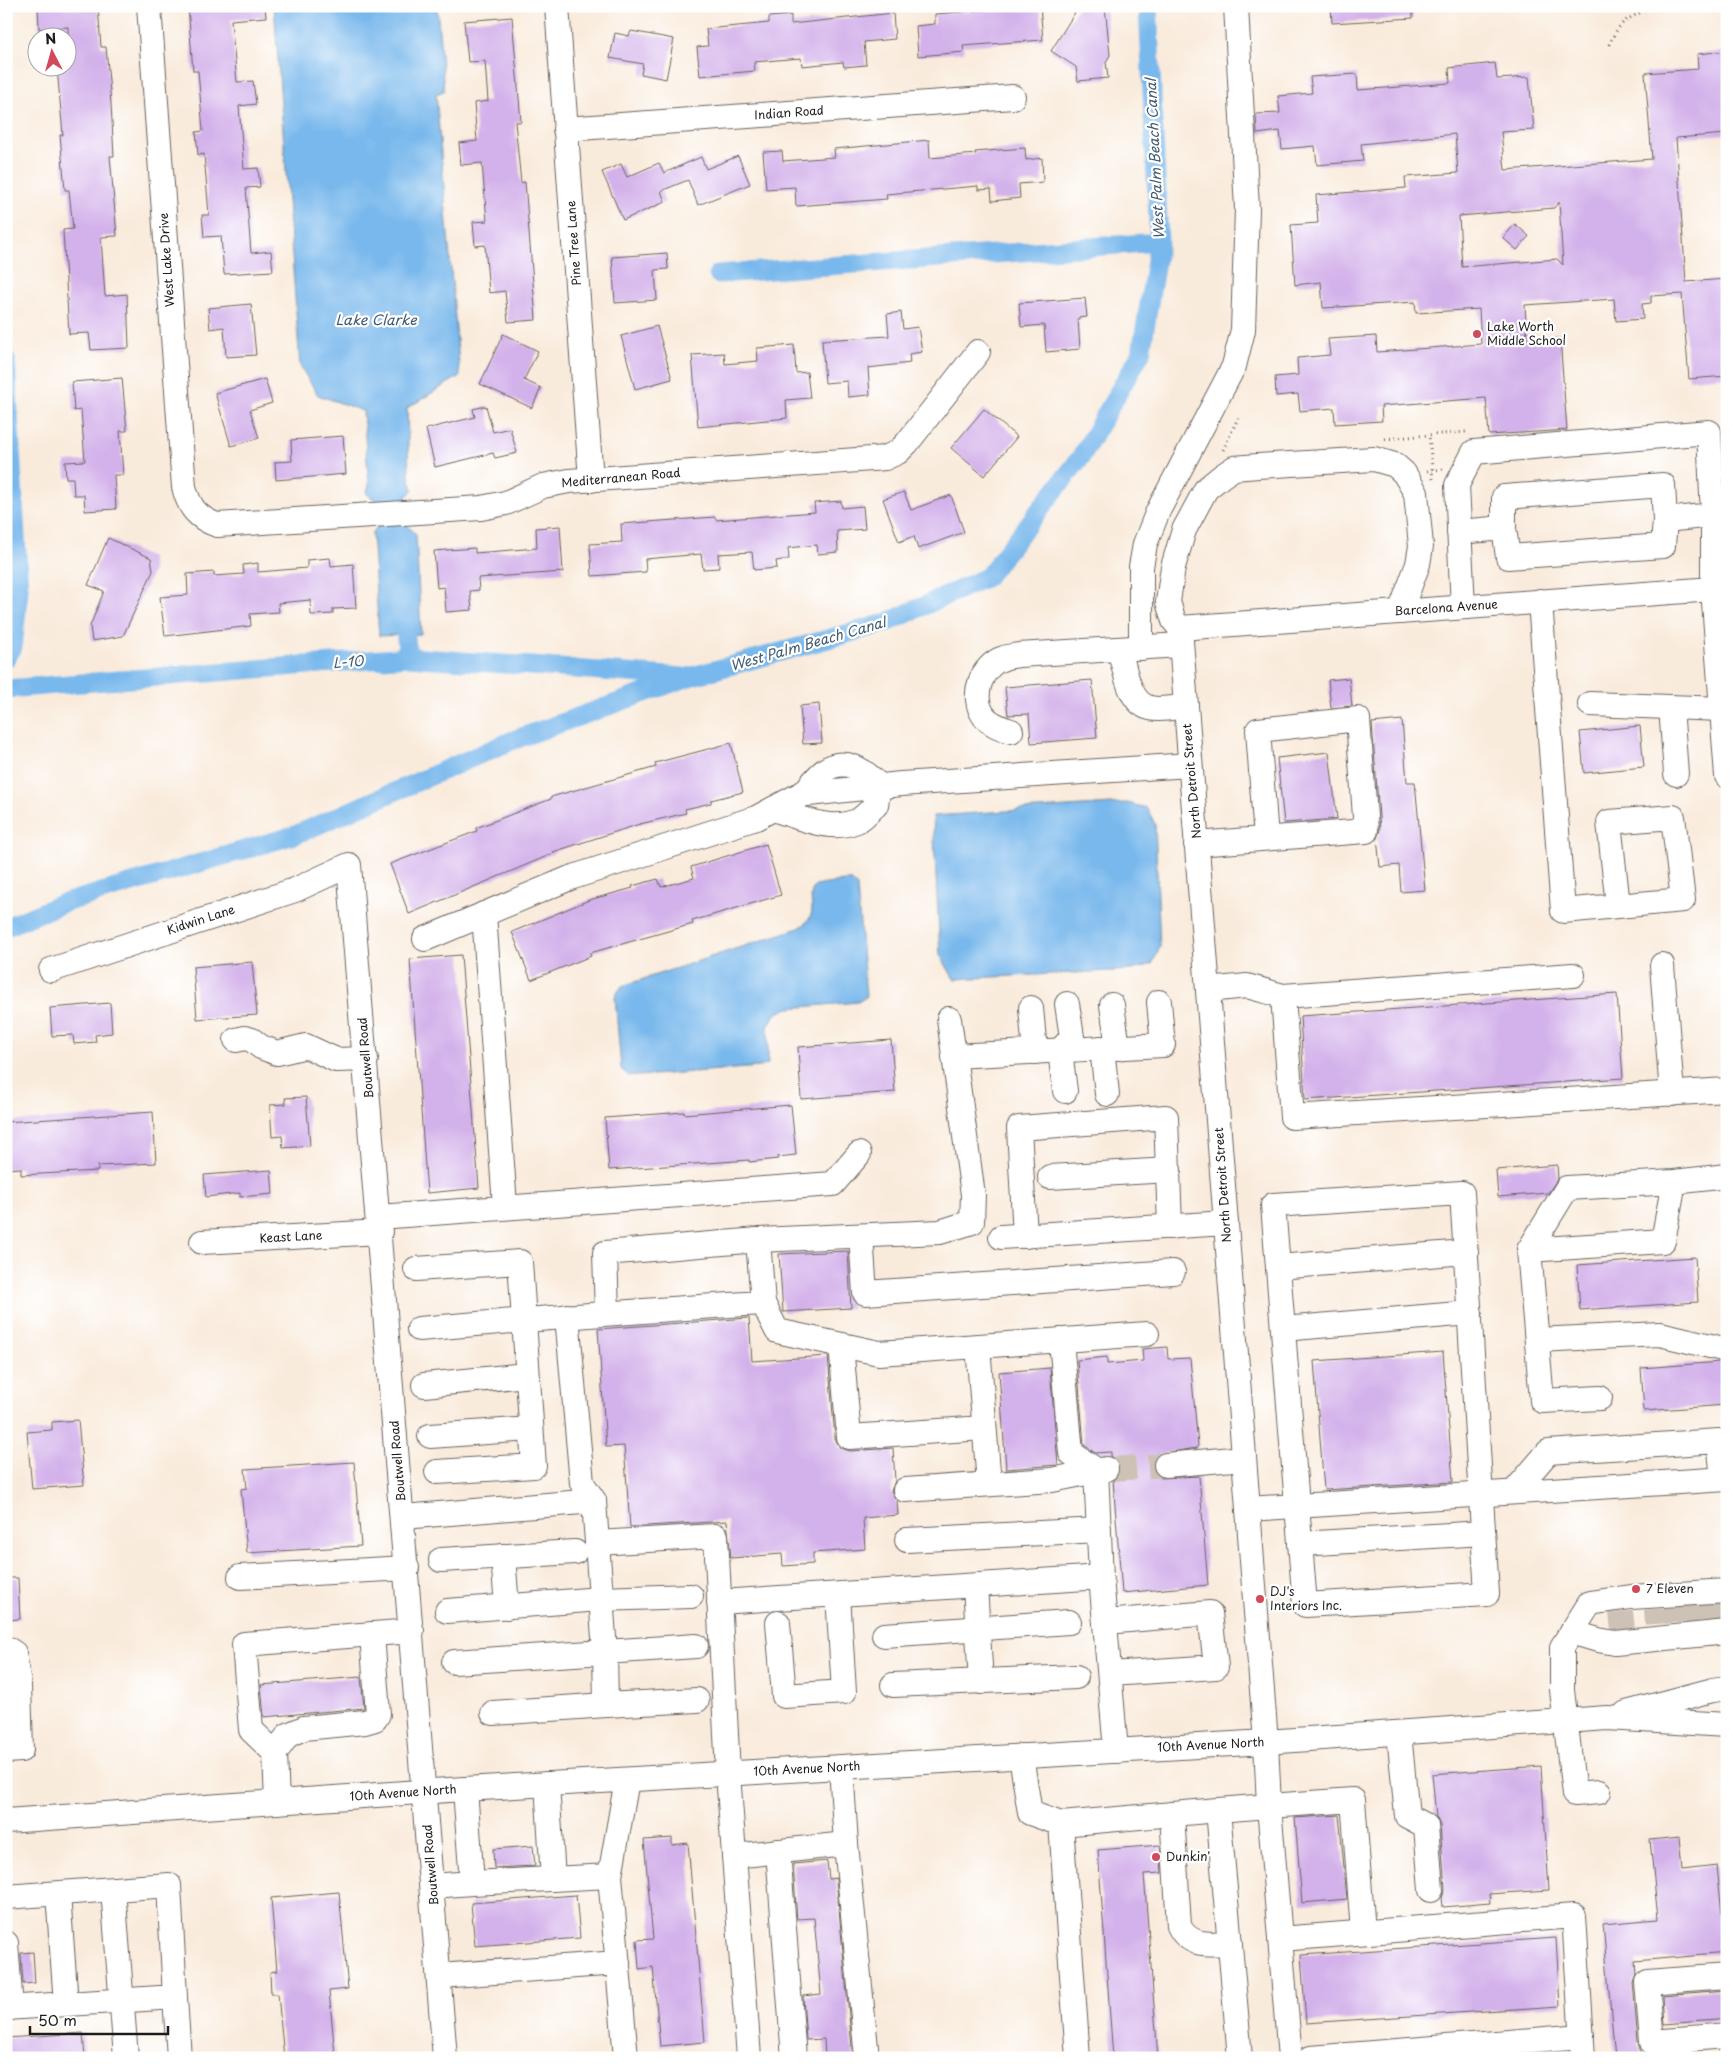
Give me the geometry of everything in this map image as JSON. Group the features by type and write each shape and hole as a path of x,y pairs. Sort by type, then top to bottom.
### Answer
{"street":[{"name":"West Lake Drive","path":"149,6 184,487 187,500 194,512"},
{"name":"Pine Tree Lane","path":"556,6 591,480"},
{"path":"1186,706 1150,708 1139,702 1132,691 1130,648 1145,544 1158,511 1234,366 1243,330 1247,209 1236,6"},
{"name":"Indian Road","path":"565,128 1013,96"},
{"name":"Mediterranean Road","path":"194,512 204,520 217,525 494,506 506,503 543,486 569,481 886,458 898,452 907,443 978,352"},
{"path":"1463,607 1457,484 1474,452 1708,432 1718,442 1713,515 1713,589 1727,776"},
{"path":"1180,637 1168,602 1173,567 1184,530 1206,489 1234,468 1374,459 1395,465 1404,473 1416,494 1421,546 1418,564 1400,612"},
{"path":"1663,485 1666,520 1663,546 1508,557 1504,528 1504,497 1663,485"},
{"path":"1666,520 1713,515"},
{"path":"1460,532 1504,528"},
{"name":"Barcelona Avenue","path":"1012,731 996,726 985,717 979,705 978,692 981,678 989,667 1002,658 1019,655 1130,648 1180,637 1400,612 1713,589"},
{"path":"1540,602 1563,911 1618,906"},
{"name":"North Detroit Street","path":"1180,637 1290,2058"},
{"path":"1590,704 1722,709"},
{"path":"1671,707 1676,774"},
{"path":"1196,844 1366,831 1358,719 1258,730 1266,838"},
{"path":"425,939 570,878 756,818 813,793 879,786 1190,765"},
{"path":"773,809 822,823 839,825 855,822 876,805 879,786"},
{"path":"813,793 822,823"},
{"name":"Kidwin Lane","path":"51,970 295,890 349,865"},
{"name":"Boutwell Road","path":"349,865 403,1517 445,2058"},
{"path":"484,914 506,1206"},
{"path":"1662,965 1672,1094"},
{"path":"1208,990 1247,986 1284,996 1573,976"},
{"path":"1284,996 1292,1117 1727,1090"},
{"path":"954,1056 1163,1045 1158,1002"},
{"path":"1065,1091 1060,1050 1072,1037 1067,1004"},
{"path":"1107,1094 1112,1005"},
{"path":"1031,1008 1035,1052"},
{"path":"607,1313 605,1253 758,1240 940,1232 972,1222 974,1195 949,1019"},
{"path":"236,1040 245,1038 277,1053 306,1046 336,1060 366,1059"},
{"path":"1025,1236 1019,1128 1166,1117 1170,1227"},
{"name":"Keast Lane","path":"202,1242 379,1224 506,1206 833,1184 859,1154"},
{"path":"1050,1177 1169,1170"},
{"path":"1600,1398 1542,1402 1529,1250 1567,1188 1674,1182 1727,1176"},
{"path":"1529,1250 1663,1241 1674,1182"},
{"path":"1462,1193 1487,1594 1304,1605 1278,1268 1273,1205 1462,1193"},
{"path":"1001,1237 1170,1227 1225,1218"},
{"path":"861,1236 865,1294 1173,1272"},
{"path":"758,1240 763,1303 777,1331 879,1353 1147,1334"},
{"path":"1278,1268 1466,1252"},
{"path":"416,1269 520,1262 534,1466 437,1472"},
{"path":"419,1329 567,1316 763,1303"},
{"path":"1283,1329 1470,1313"},
{"path":"567,1316 582,1483 594,1502 606,1706"},
{"path":"1537,1340 1660,1334 1727,1350"},
{"path":"1061,1340 1070,1453 1104,1470"},
{"path":"841,1345 849,1437 984,1428"},
{"path":"978,1346 989,1484"},
{"path":"424,1384 527,1376"},
{"path":"430,1436 531,1429"},
{"path":"1248,1509 1725,1479 1719,1441 1548,1452 1514,1492"},
{"path":"1166,1465 1244,1458"},
{"path":"904,1490 1052,1480 1104,1470"},
{"path":"1104,1470 1099,1530 1116,1751"},
{"path":"403,1517 594,1502"},
{"path":"907,1540 1099,1530"},
{"path":"1300,1544 1483,1533"},
{"path":"597,1542 716,1536 728,1774 748,2058"},
{"path":"441,1560 575,1552"},
{"path":"503,1556 507,1607"},
{"path":"240,1577 407,1568"},
{"path":"719,1602 1102,1577"},
{"path":"975,1586 981,1682"},
{"path":"778,1623 784,1696 844,1692 838,1595"},
{"path":"448,1611 600,1599 692,1596"},
{"path":"1599,1792 1574,1794 1562,1690 1562,1647 1590,1603 1673,1616"},
{"path":"1106,1622 1210,1613 1216,1667 1110,1674"},
{"path":"1571,1632 1598,1640 1673,1616"},
{"path":"884,1634 1069,1622"},
{"path":"275,1753 251,1730 244,1644 412,1631"},
{"path":"277,1802 275,1753 288,1735 304,1728 365,1722 375,1719 378,1714 372,1634"},
{"path":"454,1662 696,1646"},
{"path":"6,1648 14,1653 22,1750 6,1751"},
{"path":"893,1685 1076,1677"},
{"name":"10th Avenue North","path":"1608,1718 1727,1688"},
{"path":"493,1713 698,1700"},
{"name":"10th Avenue North","path":"6,1822 465,1789 1266,1742 1608,1718 1727,1725"},
{"path":"1399,1733 1407,1816 1426,1826 1431,1890"},
{"path":"1022,1756 1030,1813 1061,1824 1353,1800 1363,1932"},
{"path":"841,1767 846,1844 867,2058"},
{"path":"626,1780 610,1876 626,2058"},
{"path":"547,1784 553,1879"},
{"path":"465,1789 472,1882"},
{"path":"1218,1810 1240,2058"},
{"path":"1172,1814 1179,1926 1184,1936 1194,1941 1206,1944 1230,1943"},
{"path":"1061,1824 1078,2058"},
{"path":"734,1856 846,1844"},
{"path":"778,1851 794,2058"},
{"path":"432,1886 472,1882 610,1876"},
{"path":"6,1897 169,1885 179,2058"},
{"path":"113,1889 126,2058"},
{"path":"58,1894 66,2004"},
{"path":"1280,1938 1574,1916 1583,2047 1311,2058"},
{"path":"6,1943 8,2008 175,1997"},
{"path":"439,1976 618,1963"},
{"path":"1727,1976 1647,1982 1652,2042 1727,2036"}],"path":[{"path":"1610,44 1615,32 1625,19 1652,6"},
{"path":"1215,452 1224,450 1238,418"},
{"path":"1376,440 1468,432"},
{"path":"1429,435 1432,470"},
{"path":"1382,442 1389,444"},
{"path":"1424,471 1443,470 1447,462"}],"water":[{"name":"Lake Clarke","path":"274,6 437,6 444,91 436,94 460,376 407,408 409,476 413,490 406,497 407,525 416,534 421,634 379,636 372,532 378,528 376,501 366,493 369,486 363,411 318,395 300,366"},
{"path":"1127,803 1147,808 1155,824 1160,947 1152,964 1132,970 954,979 940,955 933,816"},
{"path":"852,881 857,887 866,997 858,1002 789,1008 775,1014 768,1027 768,1064 760,1067 639,1076 629,1076 621,1069 615,996 622,986 799,928 806,922 812,912 811,896 815,886"}],"building":[{"path":"38,6 98,6 101,47 106,47 111,104 114,156 110,156 117,236 101,237 105,296 127,294 129,348 91,350 89,333 69,334 63,230 73,229 69,190 65,190 60,135 63,135 58,78 78,78 78,28 39,28"},
{"path":"188,6 265,6 266,17 231,20 237,82 253,81 256,104 239,106 244,169 258,168 260,187 246,188 251,253 271,251 273,271 224,274 221,236 204,237 202,215 209,215 204,154 198,155 196,132 203,131 198,71 193,71"},
{"path":"986,6 1040,6 1043,40 963,46 964,52 918,56 916,26 935,24 935,14 986,10"},
{"path":"1079,6 1105,6 1110,55 1106,62 1108,78 1078,81 1076,67 1051,51"},
{"path":"1331,6 1412,6 1413,18 1332,23"},
{"path":"893,13 895,39 864,42 866,65 844,67 843,62 802,66 801,58 754,62 755,71 700,76 697,47 708,46 706,29 769,23 769,17 791,15 791,24"},
{"path":"512,17 521,122 515,122 521,183 525,182 536,320 508,322 505,291 489,293 485,245 475,246 473,222 487,221 482,163 461,165 459,143 477,141 474,103 488,101 485,61 468,62 464,21"},
{"path":"631,31 674,39 666,79 641,74 643,64 610,58 615,33 629,36"},
{"path":"1727,51 1727,134 1676,138 1686,282 1727,279 1727,376 1689,379 1682,294 1651,296 1651,303 1642,304 1643,319 1616,321 1614,299 1525,305 1527,341 1560,338 1567,430 1489,435 1486,398 1381,406 1382,421 1335,424 1334,408 1300,411 1298,394 1276,396 1275,377 1298,375 1297,358 1330,355 1328,339 1376,336 1377,352 1481,344 1479,309 1416,313 1415,302 1323,308 1321,282 1295,285 1291,225 1318,223 1316,195 1406,188 1405,177 1458,173 1455,134 1361,144 1363,161 1317,165 1315,146 1282,149 1280,131 1257,134 1256,114 1280,113 1278,96 1312,93 1310,77 1357,74 1358,90 1399,87 1450,83 1449,68 1495,63 1497,79 1529,77 1534,130 1501,132 1505,170 1652,159 1645,73 1698,69 1697,54","holes":["1559,202 1563,265 1557,259 1462,267 1459,216 1554,208"]},
{"path":"929,140 930,158 1025,148 1026,160 1042,158 1043,182 1019,184 1020,198 992,201 991,189 978,190 978,186 886,194 887,199 796,206 795,187 766,189 763,152 782,151 783,161 835,157 834,149"},
{"path":"738,156 750,184 698,205 688,180 661,191 665,202 623,220 602,172 621,164 627,177 659,163 664,173 701,157 706,169"},
{"path":"1515,224 1529,236 1517,250 1503,238"},
{"path":"667,253 668,269 655,270 657,300 615,303 612,257"},
{"path":"1085,298 1087,317 1078,318 1080,349 1046,352 1044,325 1021,327 1019,303"},
{"path":"251,304 256,355 226,357 224,327 210,329 208,308"},
{"path":"901,312 903,329 918,327 922,352 909,354 910,363 868,368 870,395 848,397 847,381 825,383 822,340 889,336 887,314"},
{"path":"657,326 672,379 635,389 621,336"},
{"path":"503,334 538,351 524,380 541,388 532,408 480,384"},
{"path":"794,345 796,373 807,372 810,398 786,400 787,418 698,427 692,355 724,353 725,364 758,361 757,348"},
{"path":"122,378 127,431 120,431 123,475 114,475 116,509 85,511 84,495 74,495 73,478 66,478 65,462 85,461 81,410 74,411 72,382"},
{"path":"265,379 272,403 250,410 259,438 231,446 215,393"},
{"path":"486,406 493,432 510,428 517,453 495,458 493,453 435,467 426,429 475,417 473,409"},
{"path":"984,409 1017,437 984,476 951,448"},
{"path":"343,436 346,474 276,480 275,462 292,461 291,440"},
{"path":"904,492 911,510 951,495 964,532 918,549 914,536 899,542 883,499"},
{"path":"841,501 842,508 863,506 865,529 837,531 838,552 818,554 817,545 788,548 789,559 776,561 777,568 754,570 752,552 718,554 719,568 703,569 701,554 645,559 646,572 592,576 590,544 622,542 621,524 715,517 716,520 815,512 814,503"},
{"path":"560,526 563,572 478,578 479,590 470,591 472,610 446,612 444,587 437,588 434,551 475,548 475,553 537,548 536,528"},
{"path":"108,538 151,558 153,571 123,636 92,641 90,626 104,591 88,585"},
{"path":"330,558 331,566 353,564 356,608 333,609 333,614 311,615 310,600 278,603 279,612 250,614 251,626 165,636 160,597 188,595 187,574 214,572 214,576 244,574 243,565 258,563 258,572 307,568 307,560"},
{"path":"1349,678 1352,706 1331,708 1328,680"},
{"path":"1092,680 1097,738 1031,743 1029,714 1008,715 1005,687"},
{"path":"819,704 822,743 803,744 800,706"},
{"path":"1402,720 1407,782 1415,782 1425,890 1401,892 1399,865 1380,867 1377,838 1380,830 1372,723"},
{"path":"1640,726 1644,767 1584,773 1580,732"},
{"path":"731,743 743,792 711,800 711,803 685,809 686,813 640,824 553,852 409,914 390,864 477,831 476,828 551,799 551,797 656,767 655,763"},
{"path":"1329,752 1337,819 1284,823 1277,758"},
{"path":"766,844 781,895 692,921 693,924 590,953 591,956 531,980 512,932 589,900 633,888 632,886 658,879 661,887 694,878 691,867"},
{"path":"461,955 479,1188 427,1193 410,959"},
{"path":"252,962 257,1015 197,1019 193,967"},
{"path":"1617,994 1623,1078 1305,1100 1300,1016"},
{"path":"110,1003 112,1033 95,1035 96,1042 74,1044 73,1035 52,1036 50,1008"},
{"path":"891,1040 895,1092 801,1099 798,1047"},
{"path":"306,1097 310,1146 283,1148 282,1136 272,1137 270,1105 286,1104 285,1098"},
{"path":"791,1105 796,1155 749,1162 749,1160 609,1170 605,1118 684,1112 684,1114"},
{"path":"153,1112 156,1163 98,1166 98,1171 21,1175 21,1168 6,1169 6,1122"},
{"path":"1557,1165 1558,1178 1548,1193 1498,1197 1496,1170"},
{"path":"271,1170 273,1194 240,1197 240,1193 206,1197 204,1175"},
{"path":"848,1251 851,1308 783,1312 779,1254"},
{"path":"1695,1257 1698,1302 1580,1310 1577,1265"},
{"path":"749,1318 752,1361 828,1356 835,1438 840,1448 850,1451 893,1448 895,1481 891,1491 897,1500 898,1515 863,1518 865,1549 813,1553 813,1564 783,1566 782,1554 731,1558 727,1521 630,1527 624,1446 606,1447 598,1329"},
{"path":"1167,1347 1168,1359 1190,1358 1198,1445 1197,1448 1159,1454 1153,1460 1152,1467 1161,1478 1199,1476 1208,1585 1122,1593 1113,1480 1119,1474 1120,1467 1117,1460 1111,1456 1111,1452 1095,1453 1084,1445 1077,1360 1107,1357 1107,1364 1143,1361 1142,1349"},
{"path":"1443,1352 1453,1482 1324,1490 1314,1361"},
{"path":"1724,1363 1726,1405 1644,1411 1641,1368"},
{"path":"1050,1368 1058,1465 1006,1469 999,1372"},
{"path":"78,1420 84,1485 32,1489 27,1432 52,1430 52,1422"},
{"path":"354,1462 361,1546 247,1553 241,1489 247,1488 245,1469"},
{"path":"6,1578 18,1578 20,1619 6,1620"},
{"path":"361,1677 364,1708 264,1717 261,1685"},
{"path":"1541,1766 1549,1890 1489,1894 1490,1903 1443,1907 1442,1898 1445,1889 1440,1825 1436,1817 1432,1774"},
{"path":"1339,1815 1347,1899 1302,1903 1295,1818"},
{"path":"1679,1837 1682,1870 1717,1866 1722,1914 1727,1913 1727,1953 1635,1961 1636,1975 1633,1983 1638,2043 1643,2058 1615,2058 1603,1924 1658,1919 1650,1840"},
{"path":"672,1838 672,1845 688,1843 705,2042 660,2046 653,1967 639,1969 637,1940 653,1939 644,1840"},
{"path":"1160,1845 1162,1873 1144,1874 1158,2058 1113,2058 1098,1850"},
{"path":"533,1846 535,1866 494,1868 493,1849"},
{"path":"827,1861 829,1879 836,1878 853,2058 825,2058 824,2039 806,2040 803,1996 821,1994 814,1918 797,1919 793,1864"},
{"path":"339,1892 348,1989 329,1991 335,2055 284,2058 278,1994 271,1994 270,1972 277,1971 271,1898"},
{"path":"576,1895 580,1938 475,1946 471,1903"},
{"path":"1556,1938 1560,2006 1306,2023 1301,1955"},
{"path":"33,1952 35,1983 23,1984 21,1953"},
{"path":"1727,1990 1727,2019 1664,2024 1662,1995"},
{"path":"83,2033 85,2058 6,2058 6,2038"}],"waterway":[{"name":"West Palm Beach Canal","path":"6,927 61,904 295,835 511,741 689,677 886,623 987,577 1081,457 1141,353 1159,242 1148,6"},
{"path":"718,274 1159,242"},
{"path":"6,360 19,590 13,647 6,659"},
{"path":"403,609 408,657"},
{"name":"L-10","path":"6,689 408,657 683,677"}],"tunnel":[{"path":"1112,1469 1166,1465"},
{"path":"1716,1603 1718,1621"},
{"path":"1695,1605 1698,1622"},
{"path":"1676,1607 1677,1623"},
{"path":"1656,1609 1657,1624"},
{"path":"1621,1612 1623,1630"}],"place":[{"name":"Lake Worth Middle School","path":"1477,334"},
{"name":"7 Eleven","path":"1636,1589"},
{"name":"DJ's Interiors Inc.","path":"1260,1599"},
{"name":"Dunkin'","path":"1156,1857"}]}
